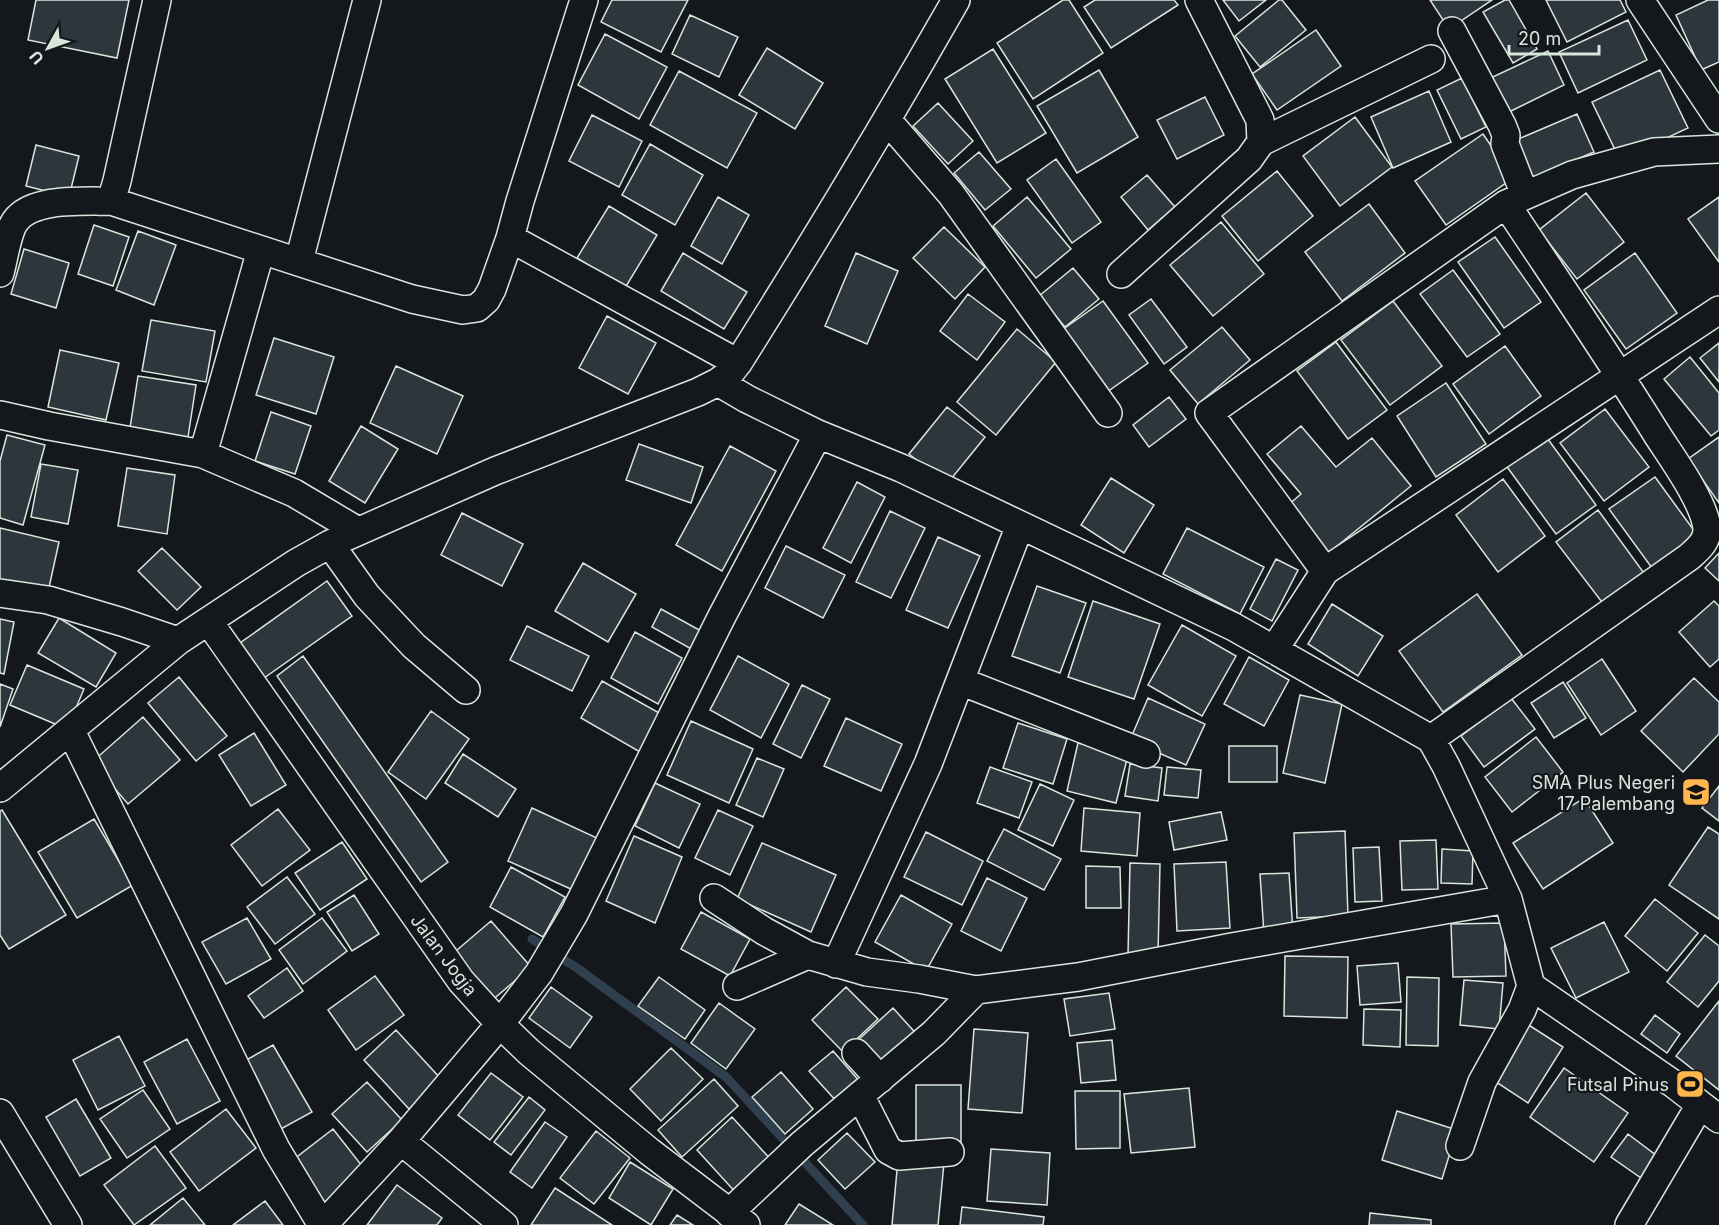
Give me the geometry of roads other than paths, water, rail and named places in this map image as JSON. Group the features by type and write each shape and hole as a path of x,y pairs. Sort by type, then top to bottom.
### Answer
{"street":[{"path":"111,201 157,0"},
{"path":"299,261 367,0"},
{"path":"0,788 178,641 296,563 358,531 495,471 667,405 718,382 729,373 738,363 888,121 956,0"},
{"path":"1199,0 1260,120 1261,142"},
{"path":"1640,0 1719,119"},
{"path":"0,273 13,225 26,211 39,206 111,201 412,299 463,310 477,308 486,300 510,238 578,2"},
{"path":"1431,739 1702,546 1707,531 1705,516 1678,466 1620,375 1516,199 1505,144 1506,135 1452,31"},
{"path":"1121,274 1249,159 1261,142 1431,59"},
{"path":"888,121 951,194 1108,413"},
{"path":"1325,571 1209,413 1516,199 1572,175 1654,152 1719,149"},
{"path":"510,238 738,363"},
{"path":"203,454 261,250"},
{"path":"1275,650 1325,571 1719,310"},
{"path":"718,382 758,405 818,434 901,468 1234,627 1431,739 1446,765 1508,899 1531,986 1522,1010 1482,1082 1460,1146"},
{"path":"0,415 203,454 294,493 358,531"},
{"path":"71,731 276,1149 322,1225 401,1141 500,1024 539,973 574,914 722,618 818,434"},
{"path":"836,964 928,764 1020,525"},
{"path":"330,544 367,596 414,646 466,690"},
{"path":"0,593 48,600 178,641"},
{"name":"Jalan Jogja","path":"209,622 461,981 529,1052 737,1219"},
{"path":"960,681 1146,754"},
{"path":"714,898 764,931 808,955 867,972 976,990 1078,977 1232,947 1508,899"},
{"path":"737,986 808,955"},
{"path":"1531,986 1675,1085 1710,1112 1629,1225"},
{"path":"737,1219 796,1150 934,1033 976,990"},
{"path":"856,1053 870,1087 888,1150 899,1156 950,1152"},
{"path":"0,1113 68,1225"},
{"path":"401,1141 504,1225"}],"waterway":[{"path":"532,939 577,968 726,1077 863,1225"}],"place":[{"name":"SMA Plus Negeri 17 Palembang","path":"1696,792"},
{"name":"Futsal Pinus","path":"1690,1084"}]}
